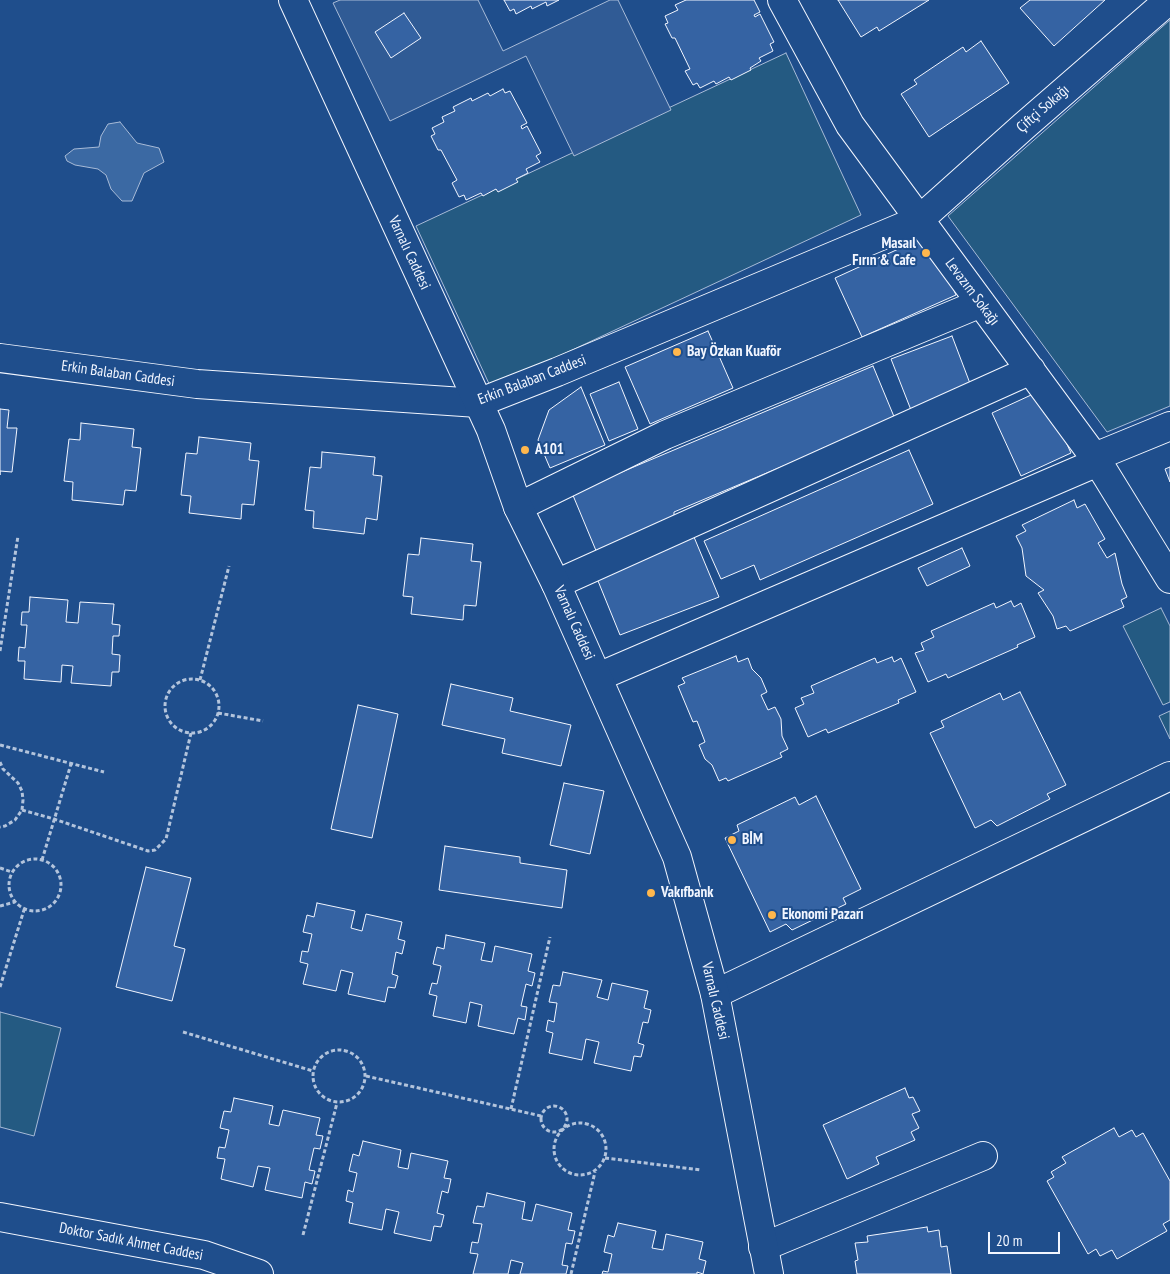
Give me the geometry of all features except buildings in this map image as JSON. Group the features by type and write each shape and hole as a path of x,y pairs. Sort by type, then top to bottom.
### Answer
{"street":[{"name":"Varnalı Caddesi","path":"293,0 491,430 518,506 598,676 677,857 715,994 770,1274"},
{"name":"Levazım Sokağı","path":"782,0 850,125 1098,459 1170,579"},
{"name":"Çiftçi Sokağı","path":"919,220 1170,0"},
{"name":"Erkin Balaban Caddesi","path":"0,358 197,384 478,403 919,220"},
{"path":"518,506 665,435 981,303"},
{"path":"556,584 1031,370"},
{"path":"598,676 1170,426"},
{"path":"715,994 1170,776"},
{"path":"764,1247 983,1156"},
{"name":"Doktor Sadık Ahmet Caddesi","path":"0,1217 204,1254 259,1274"}],"path":[{"path":"0,651 18,536"},
{"path":"200,680 229,566"},
{"path":"200,680 207,683 213,689 219,704 218,713 214,721 200,732 182,731 174,726 169,719 166,701 174,686 182,681 200,680"},
{"path":"218,713 262,721"},
{"path":"22,810 148,851 155,850 166,840 191,733"},
{"path":"0,745 104,772"},
{"path":"0,762 3,769 18,783 22,791 22,810 15,820 0,828"},
{"path":"42,860 71,764"},
{"path":"33,859 50,863 60,877 62,885 60,894 50,908 33,912 24,910 11,898 8,881 12,872 24,861 33,859"},
{"path":"0,868 12,872"},
{"path":"0,906 15,902"},
{"path":"0,987 24,910"},
{"path":"511,1109 550,937"},
{"path":"183,1032 313,1071"},
{"path":"337,1049 346,1050 354,1054 364,1067 366,1076 360,1092 354,1098 346,1102 337,1102 329,1100 319,1093 313,1080 313,1071 316,1063 322,1056 337,1049"},
{"path":"366,1076 541,1116"},
{"path":"303,1234 337,1102"},
{"path":"571,1274 595,1172 606,1158 606,1141 595,1127 587,1124 578,1123 570,1125 562,1129 556,1132 548,1130 542,1124 541,1116 550,1106 562,1108 567,1115 567,1120 562,1129 557,1136 554,1145 554,1154 560,1166 570,1174 578,1176 595,1172"},
{"path":"606,1158 701,1170"}],"shaded area":[{"path":"340,0 478,0 503,51 610,0 618,0 671,110 574,156 526,56 390,121 333,3"},
{"path":"1170,20 1170,406 1107,432 948,216"},
{"path":"786,53 861,215 491,388 416,226"},
{"path":"120,122 137,143 159,148 164,162 144,173 132,201 122,201 111,189 106,175 98,169 75,165 67,161 65,156 74,149 99,147 101,136 108,124"},
{"path":"1161,608 1170,626 1170,702 1163,705 1123,626"},
{"path":"1170,711 1170,739 1159,716"},
{"path":"0,1012 61,1028 34,1136 0,1127"}],"place":[{"name":"Masaıl Fırın & Cafe","path":"926,253"},
{"name":"Bay Özkan Kuaför","path":"677,352"},
{"name":"A101","path":"525,450"},
{"name":"BİM","path":"732,840"},
{"name":"Vakıfbank","path":"651,893"},
{"name":"Ekonomi Pazarı","path":"772,915"}]}
